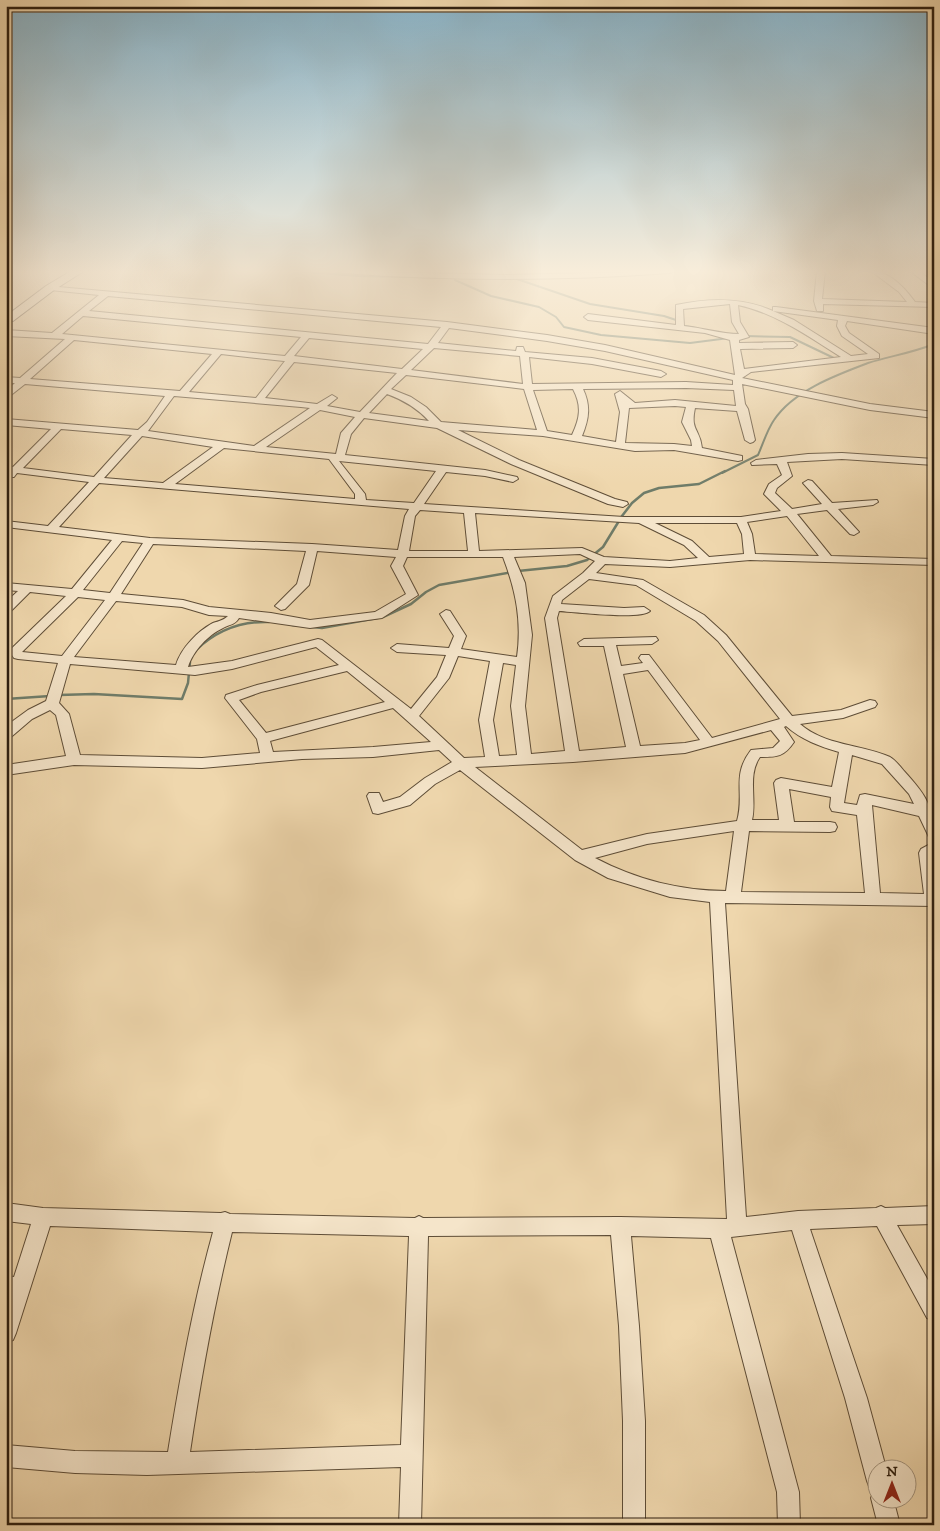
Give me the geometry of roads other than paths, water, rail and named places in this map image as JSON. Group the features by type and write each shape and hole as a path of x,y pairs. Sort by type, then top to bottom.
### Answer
{"street":[{"path":"6,396 66,342"},
{"path":"125,342 289,359 528,387 615,388 686,385 738,380 749,370 876,356 856,342"},
{"path":"260,399 301,342"},
{"path":"394,342 592,361 661,374"},
{"path":"361,503 360,494 334,461 346,433 385,390 433,342"},
{"path":"519,342 521,354 524,355 528,387 544,434"},
{"path":"570,342 605,348 808,395 870,407 934,415"},
{"path":"735,342 738,394 750,440"},
{"path":"744,342 793,345"},
{"path":"824,342 850,359"},
{"path":"183,394 218,352"},
{"path":"6,380 260,399 362,415 480,430 544,434 635,448 674,447 738,458"},
{"path":"576,438 585,416 584,399 577,387"},
{"path":"615,388 623,399 633,406 675,403 743,409"},
{"path":"385,390 408,399 423,409 437,424 515,462 612,502 622,504"},
{"path":"50,530 150,424 172,393"},
{"path":"257,448 332,398"},
{"path":"620,445 624,415 623,399"},
{"path":"691,405 687,422 696,440 697,450"},
{"path":"6,422 140,433 222,445 442,470 485,473 513,479"},
{"path":"6,479 11,470 59,426"},
{"path":"167,486 222,445"},
{"path":"756,463 842,456 934,462"},
{"path":"805,459 814,469"},
{"path":"781,461 788,476 773,486 769,494 789,512 820,547 828,560"},
{"path":"11,470 96,480 361,503 641,521 741,520 831,506 873,502"},
{"path":"180,671 185,656 196,643 218,626 234,621 271,617 310,624 378,615 412,595 397,566 403,554 407,528 416,507 442,470"},
{"path":"808,484 854,532"},
{"path":"469,510 474,554"},
{"path":"741,520 747,534 750,557"},
{"path":"641,521 688,543 707,561"},
{"path":"6,524 150,542 312,547 403,554 507,554 568,551 596,557 670,564 750,557 934,562"},
{"path":"119,538 75,593 15,651 18,655 196,671 232,665 318,643 412,716 461,763 580,856 613,874 670,891 725,897 933,900 926,853 934,847"},
{"path":"6,734 30,713 53,699 65,660 113,597 150,542"},
{"path":"281,606 303,585 312,547"},
{"path":"507,554 519,583 526,635 518,706 525,760"},
{"path":"573,757 551,618 557,598 587,575 596,557"},
{"path":"587,575 639,582 700,618 722,638 789,721 801,732 821,742 887,761 915,792 934,833"},
{"path":"6,586 183,604 210,611 234,621"},
{"path":"6,609 27,588"},
{"path":"555,607 624,612 644,611"},
{"path":"412,716 443,678 460,636 446,614"},
{"path":"584,643 652,640"},
{"path":"609,642 634,751"},
{"path":"397,648 454,652 522,662"},
{"path":"493,761 486,720 497,659"},
{"path":"617,671 648,662 709,743"},
{"path":"268,757 263,738 231,698 257,689 349,667"},
{"path":"53,699 62,714 74,760"},
{"path":"263,738 396,703"},
{"path":"374,796 378,809 405,800 430,781 461,763 685,748 789,721 843,714 870,704"},
{"path":"774,725 783,734 787,742 777,752 756,753 752,756 746,784 748,807 725,897 728,1227 732,1284 752,1350 788,1492 790,1525"},
{"path":"6,770 74,760 202,763 268,757 373,752 442,744"},
{"path":"846,750 837,807 864,811"},
{"path":"580,856 646,839 743,825 787,825 781,783 838,793"},
{"path":"874,900 864,811 866,799 925,812"},
{"path":"743,825 830,827"},
{"path":"6,1212 43,1217 225,1221 361,1227 419,1225 728,1227 798,1220 934,1215"},
{"path":"881,1216 934,1311"},
{"path":"6,1333 14,1286 43,1217"},
{"path":"798,1220 856,1398 872,1458"},
{"path":"177,1464 192,1366 207,1292 225,1221"},
{"path":"410,1525 419,1225"},
{"path":"620,1226 634,1421 634,1525"},
{"path":"6,1456 75,1462 177,1464 412,1456"},
{"path":"885,1508 889,1525"}],"waterway":[{"path":"684,342 694,342"},
{"path":"801,342 836,359"},
{"path":"722,473 758,455 774,420 782,410 804,392 842,373 868,363 934,344"},
{"path":"292,625 322,628 383,617 411,604 426,592 439,585 518,571 567,566 587,560 603,547 622,516 632,503 644,493 659,488 699,484 725,471"},
{"path":"196,650 212,637 230,628 248,623 269,622"},
{"path":"59,695 94,694 182,699 188,683 190,662"},
{"path":"6,699 50,696"}]}
